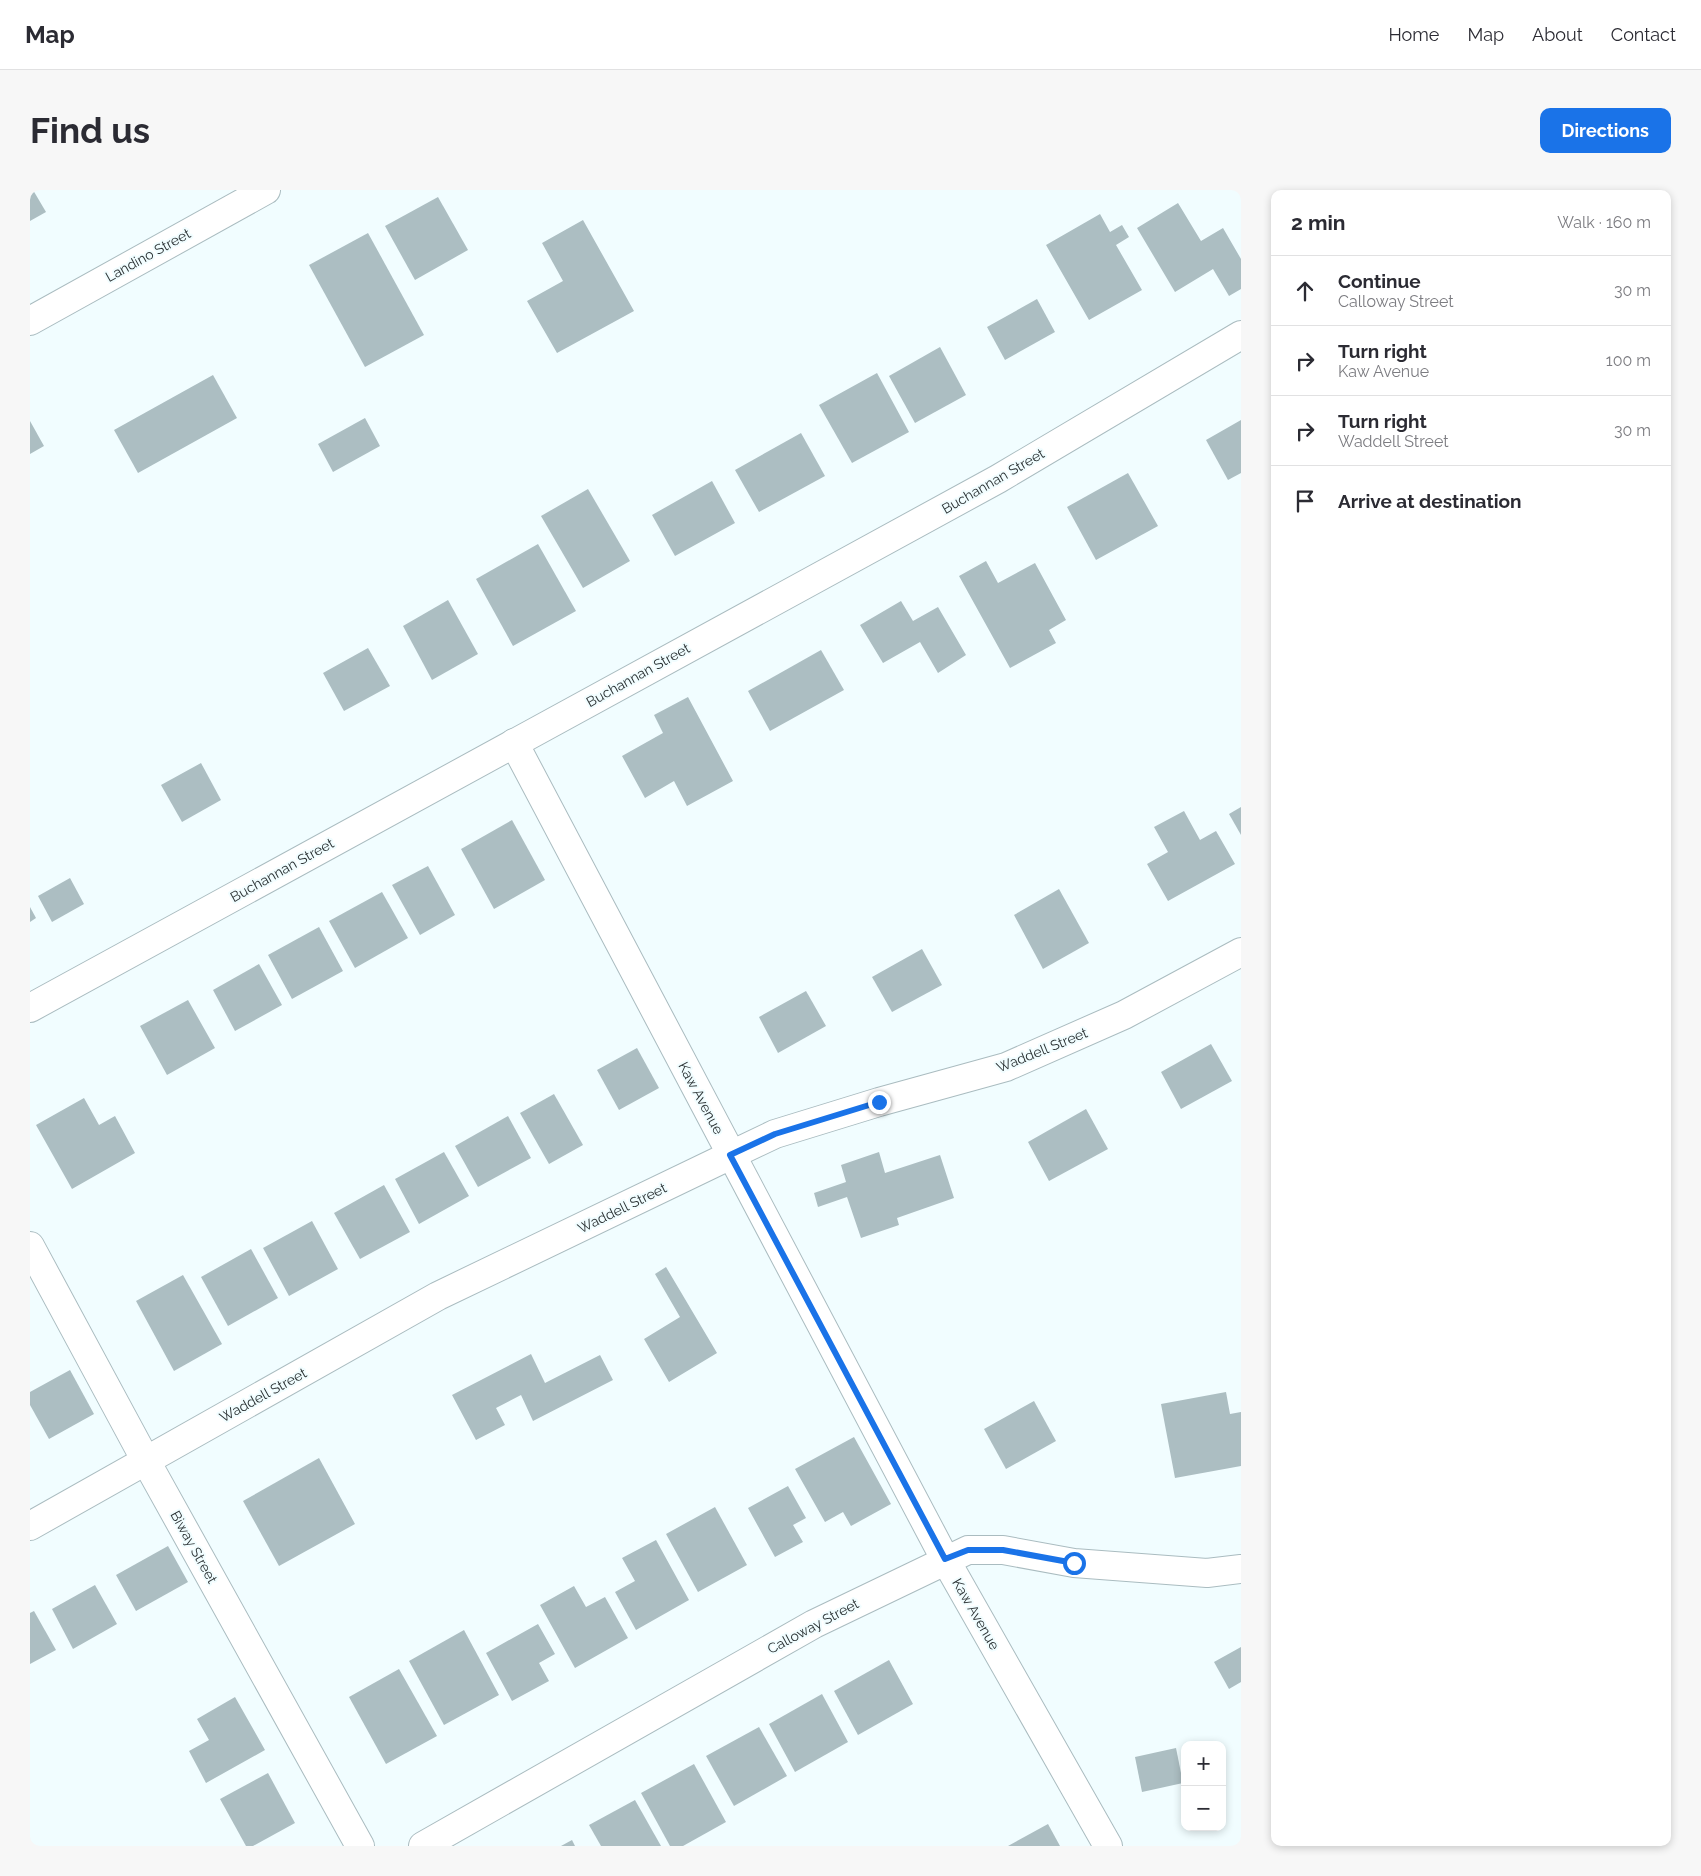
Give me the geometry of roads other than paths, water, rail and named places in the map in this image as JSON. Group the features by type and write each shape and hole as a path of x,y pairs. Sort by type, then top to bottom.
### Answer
{"street":[{"name":"Landino Street","path":"30,321 266,190"},
{"name":"Buchannan Street","path":"30,1008 998,479 1241,336"},
{"name":"Kaw Avenue","path":"514,743 945,1559 1108,1846"},
{"name":"Waddell Street","path":"30,1526 438,1296 730,1155 775,1134 879,1102 1006,1067 1124,1016 1241,952"},
{"name":"Biway Street","path":"30,1246 146,1461 360,1846"},
{"name":"Calloway Street","path":"423,1846 814,1624 945,1559 968,1550 1003,1550 1074,1563 1207,1574 1241,1570"}]}
